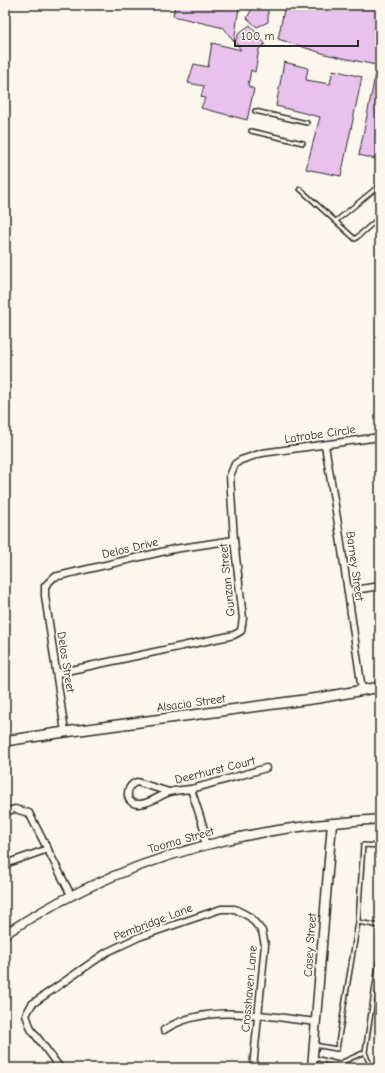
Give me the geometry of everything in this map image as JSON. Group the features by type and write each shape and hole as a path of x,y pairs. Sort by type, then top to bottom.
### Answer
{"main road":[{"name":"Alsacia Street","path":"5,742 65,732 312,699 380,688"}],"street":[{"name":"Latrobe Circle","path":"262,453 380,437"},
{"name":"Barney Street","path":"325,445 362,690"},
{"name":"Gunzan Street","path":"57,673 234,635 241,630 243,618 234,540 230,476 235,464 241,460 262,453"},
{"name":"Delos Drive","path":"45,596 45,586 54,577 174,549 234,540"},
{"path":"348,591 380,586"},
{"name":"Delos Street","path":"45,596 65,732"},
{"name":"Deerhurst Court","path":"169,792 191,789 266,768"},
{"path":"137,782 169,792 140,804 133,803 128,798 129,788 137,782"},
{"path":"191,789 206,832 204,845"},
{"path":"5,812 15,809 29,813 71,895"},
{"name":"Tooma Street","path":"5,934 28,918 71,895 123,871 177,852 252,834 332,823 380,819"},
{"name":"Casey Street","path":"312,1068 332,823"},
{"path":"5,864 48,849"},
{"name":"Pembridge Lane","path":"60,1068 31,1029 26,1015 32,1004 107,952 138,937 221,909 235,910 250,917"},
{"name":"Crosshaven Lane","path":"250,917 262,931 265,945 253,1068"},
{"path":"164,1030 170,1026 198,1016 233,1012 316,1022"}],"lane":[{"path":"255,112 307,123"},
{"path":"250,131 303,143"},
{"path":"336,221 380,185"},
{"path":"300,189 355,239 380,217"},
{"path":"314,1045 337,1050 358,922 363,845 380,846"},
{"path":"358,922 380,926"},
{"path":"371,1068 365,1052 380,953"},
{"path":"338,1064 365,1052"},
{"path":"313,1058 354,1068"}],"building":[{"path":"175,5 211,5 223,8 224,5 230,5 239,7 234,42 224,28 173,16"},
{"path":"254,5 268,8 268,22 257,27 247,18"},
{"path":"285,5 380,5 380,66 325,54 278,39"},
{"path":"250,25 265,44 259,49 255,72 251,70 248,86 254,89 247,120 201,108 205,98 201,97 204,86 188,83 194,64 208,67 212,43 241,50 235,42 239,33"},
{"path":"284,62 308,68 306,80 330,84 333,70 362,77 341,176 306,169 320,117 276,106"},
{"path":"374,81 380,82 380,160 359,155"}]}
